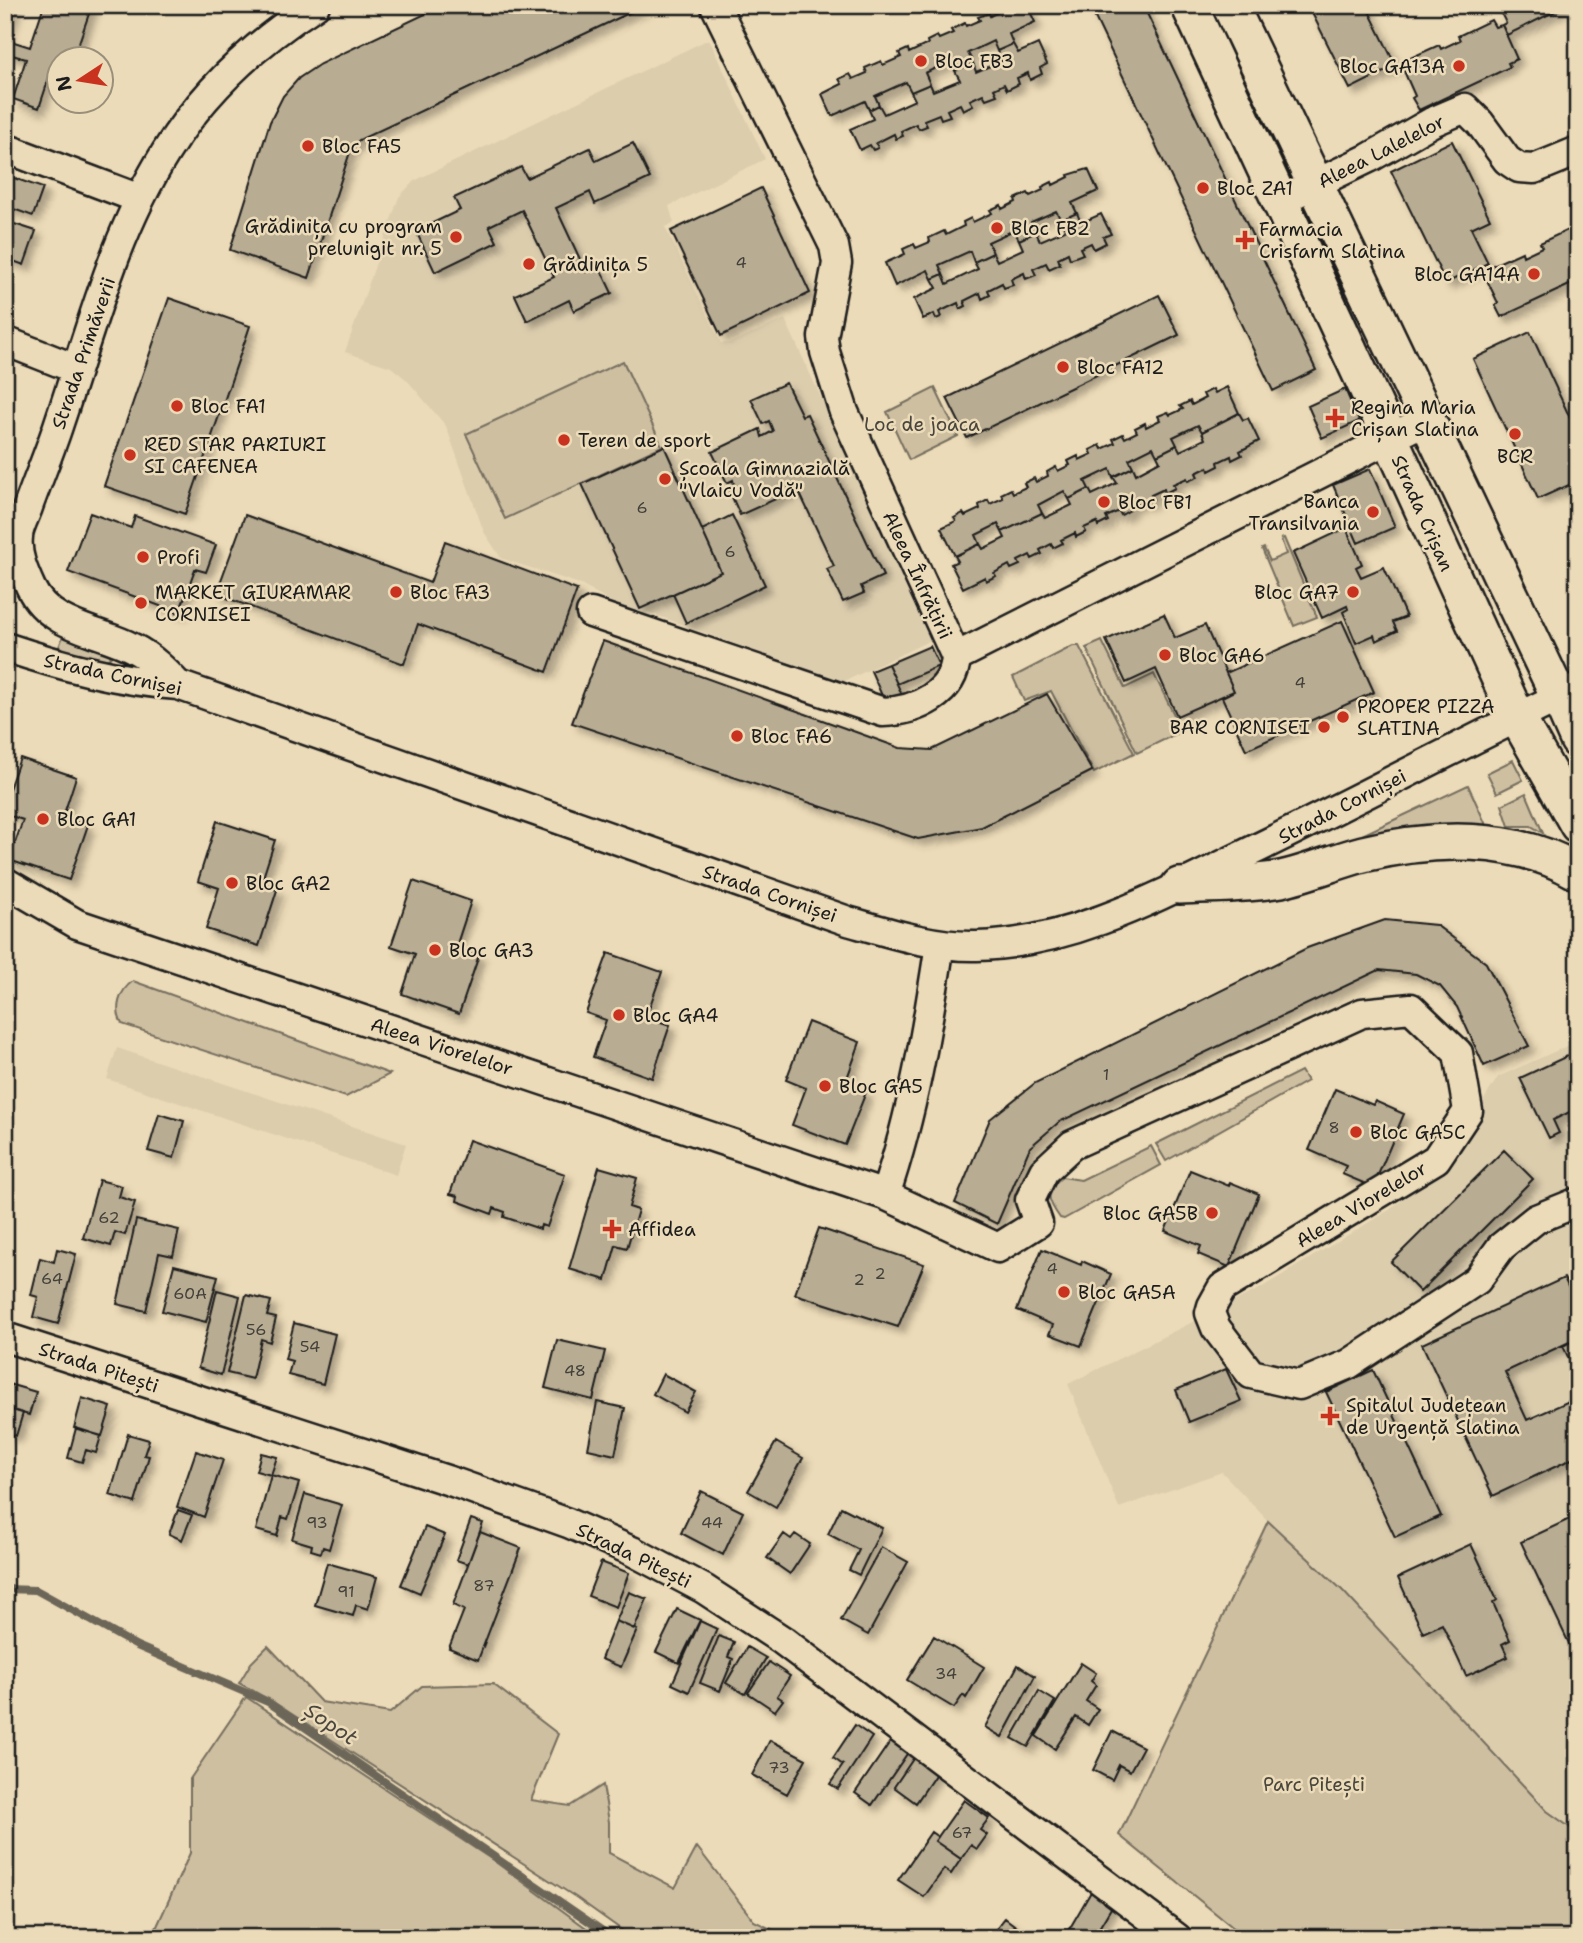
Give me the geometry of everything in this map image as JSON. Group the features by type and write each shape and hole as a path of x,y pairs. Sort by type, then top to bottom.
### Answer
{"main road":[{"name":"Strada Crișan","path":"1189,5 1517,717 1578,825"},
{"path":"1230,5 1426,420 1569,692 1578,740"},
{"path":"1178,886 1280,879 1364,854 1420,844 1465,841 1503,846 1538,855 1578,872"}],"street":[{"name":"Strada Primăverii","path":"178,685 154,662 134,649 60,619 45,607 33,592 11,542 60,422 106,282 140,199 165,153 233,69 278,29 315,5"},
{"name":"Aleea Înfrățirii","path":"715,5 834,246 837,263 823,337 825,352 844,412 956,657 1426,420"},
{"name":"Aleea Lalelelor","path":"1280,201 1369,158 1432,122 1465,108 1480,123 1507,160 1519,168 1534,169 1578,151"},
{"path":"5,148 140,199"},
{"path":"5,341 76,369"},
{"path":"591,613 883,712 902,712 924,704 943,690 955,672 956,657"},
{"name":"Strada Cornișei","path":"5,647 94,673 139,682 178,685 848,921 887,933 940,944 976,946 1026,941 1074,931 1126,911 1569,692"},
{"name":"Aleea Viorelelor","path":"5,882 77,924 885,1195 998,1248 1038,1223 1030,1200 1045,1171 1072,1145 1362,1013 1411,1008 1458,1053 1468,1111 1436,1159 1222,1288 1212,1306 1210,1313 1216,1328 1251,1374 1299,1385 1349,1364 1478,1280 1501,1247 1536,1219 1578,1202"},
{"path":"885,1195 900,1152 914,1094 940,944"},
{"name":"Strada Pitești","path":"5,1337 456,1483 568,1523 632,1550 704,1589 782,1640 1177,1938"}],"shaded area":[{"path":"709,39 765,159 669,206 674,223 665,227 721,343 730,343 785,319 828,413 836,409 935,638 841,683 648,612 641,618 579,584 501,558 484,532 446,426 407,380 391,367 345,352 399,197 414,181"},
{"name":"Spitalul Județean de Urgență Slatina","path":"1578,1041 1578,1833 1547,1811 1342,1590 1268,1521 1222,1472 1119,1508 1068,1384 1259,1289 1389,1210 1418,1187 1452,1152 1498,1077"},
{"path":"117,1048 406,1144 396,1175 107,1079"}],"green space":[{"name":"Teren de sport","path":"623,361 662,446 505,519 466,434"},
{"name":"Loc de joaca","path":"935,388 958,436 909,460 887,412"},
{"path":"1284,538 1317,617 1294,626 1262,549 1264,548 1270,561 1286,554 1281,539"},
{"path":"65,631 113,652 110,658 97,661 59,647"},
{"path":"1102,641 1125,688 1154,674 1182,731 1137,753 1086,648"},
{"path":"1073,646 1079,646 1134,753 1094,773 1051,691 1024,701 1013,677"},
{"path":"1513,760 1523,780 1497,793 1487,773"},
{"path":"1468,785 1486,825 1434,824 1309,860"},
{"path":"1526,793 1543,833 1531,826 1509,826 1502,805"},
{"path":"133,981 390,1074 346,1097 122,1024 118,1012 119,1001 124,990"},
{"path":"1301,1071 1307,1081 1166,1161 1156,1144"},
{"path":"1151,1146 1161,1165 1064,1219 1060,1218 1049,1196 1052,1187 1062,1177 1081,1180"},
{"name":"Parc Pitești","path":"1268,1521 1342,1590 1547,1811 1578,1833 1578,1938 1246,1938 1119,1835"},
{"path":"268,1646 321,1702 390,1713 422,1686 493,1684 558,1734 531,1800 570,1806 603,1785 609,1822 609,1853 675,1888 697,1847 754,1921 790,1938 633,1938 577,1898 270,1700 239,1683 251,1663"},
{"path":"246,1697 494,1861 600,1938 157,1938 154,1933 190,1853 190,1779"}],"building":[{"path":"5,5 15,5 5,38"},
{"path":"44,5 92,5 78,46 46,46 46,87 39,108 13,99 26,59 5,53 5,39 30,47"},
{"name":"Bloc FA5","path":"444,5 646,5 359,140 350,152 309,278 230,250 270,122 283,96 299,78 320,64"},
{"name":"Bloc FB3","path":"1006,5 1027,5 1035,22 1009,34 1013,44 997,51 993,41 968,53 973,63 955,71 951,61 925,73 930,84 911,92 906,82 875,96 879,105 869,110 865,101 832,116 822,94 842,84 839,79 850,74 853,79 867,73 865,68 881,61 883,65 901,57 899,53 908,49 909,53 928,44 927,41 937,36 939,39 953,33 951,30 980,20 978,17 989,13 990,16 1006,8"},
{"name":"Bloc ZA1","path":"1089,5 1143,5 1316,370 1273,391"},
{"path":"1308,5 1366,5 1396,66 1350,89"},
{"path":"1497,5 1568,5 1507,35 1502,25 1506,23"},
{"name":"Bloc GA13A","path":"1491,20 1495,27 1502,25 1517,59 1508,63 1510,67 1419,110 1412,98 1415,96 1403,69 1411,65 1408,59 1439,45 1441,49 1460,40 1458,36"},
{"name":"Bloc FB3","path":"1013,44 1018,53 1038,44 1047,64 1040,68 1042,74 1030,80 1028,73 1017,78 1019,84 1007,90 1004,84 994,89 997,95 986,99 983,94 970,100 973,105 963,110 960,104 947,110 950,116 941,119 939,114 924,120 927,126 919,129 916,124 901,131 903,136 896,139 894,134 876,143 878,148 873,150 870,145 860,150 850,129 873,119 869,110 879,105 884,114 915,100 911,92 930,84 933,91 960,80 955,71 973,63 976,72 1002,61 997,51"},
{"path":"1452,141 1490,219 1471,228 1488,263 1446,283 1391,171"},
{"name":"Grădinița cu program prelunigit nr. 5","path":"633,143 650,178 595,204 590,192 556,208 586,272 599,266 612,293 574,311 569,300 527,321 515,295 554,277 522,210 489,226 497,242 435,272 416,231 460,210 454,198 521,167 527,178 590,148 596,161"},
{"name":"Bloc FB2","path":"1088,169 1098,191 1072,203 1077,213 1061,220 1056,211 1031,222 1036,232 1019,240 1014,230 988,242 993,253 974,262 970,251 939,265 943,274 932,279 928,270 895,286 885,263 905,254 903,249 914,244 916,248 930,242 929,238 944,231 946,235 964,226 963,222 971,218 973,222 992,213 990,210 1001,205 1002,209 1016,202 1015,199 1028,193 1030,196 1052,182 1053,185 1069,177 1068,175"},
{"path":"5,175 43,188 33,216 8,207 5,217"},
{"path":"761,188 810,293 721,336 671,231"},
{"name":"Bloc FB2","path":"1077,213 1081,223 1101,214 1111,234 1103,237 1106,243 1094,249 1091,243 1080,248 1083,254 1070,259 1068,253 1058,258 1060,264 1049,269 1046,263 1033,269 1036,275 1026,279 1024,273 1011,279 1013,285 1004,288 1002,283 988,290 990,295 982,299 980,293 964,301 966,306 960,309 958,303 939,312 941,317 936,319 934,314 923,319 914,299 937,288 932,279 943,274 947,284 978,269 974,262 993,253 997,261 1023,249 1019,240 1036,232 1040,241 1065,230 1061,220"},
{"path":"5,221 36,231 24,265 5,258"},
{"name":"Bloc GA14A","path":"1574,227 1578,234 1578,281 1501,317 1495,305 1498,303 1485,276 1493,272 1491,266 1522,252 1523,256 1542,247 1540,243"},
{"name":"Bloc FA12","path":"1159,295 1179,335 967,438 947,398"},
{"name":"Bloc FA1","path":"169,298 250,326 185,514 104,486"},
{"path":"1530,332 1570,418 1578,414 1578,481 1538,499 1473,359"},
{"name":"Școala Gimnazială \"Vlaicu Vodă\"","path":"786,383 802,416 807,414 883,576 861,586 864,593 843,602 827,569 834,566 795,483 788,486 791,492 740,515 728,488 734,485 733,480 727,483 712,452 760,429 762,437 773,431 769,421 763,424 751,399"},
{"name":"Bloc FB1","path":"1227,387 1239,413 1202,432 1198,425 1173,437 1177,445 1157,455 1153,447 1129,459 1133,467 1113,477 1110,469 1085,481 1089,489 1069,499 1064,491 1038,505 1042,513 1002,532 998,524 976,535 980,544 955,556 941,528 956,521 954,518 980,509 979,505 988,500 990,504 1003,498 1001,494 1011,489 1013,493 1026,487 1024,483 1034,478 1036,482 1048,476 1047,472 1056,467 1058,471 1070,465 1068,461 1078,456 1079,460 1092,454 1090,450 1100,445 1102,449 1115,443 1113,439 1123,434 1125,438 1137,432 1135,428 1145,423 1146,427 1160,420 1158,416 1168,412 1170,415 1183,409 1180,406 1190,401 1192,405 1205,398 1203,394 1213,389 1215,393"},
{"path":"1345,389 1359,421 1322,438 1308,406"},
{"name":"Bloc FB1","path":"1239,413 1243,420 1248,418 1259,441 1240,451 1242,455 1232,460 1231,456 1218,462 1219,466 1209,471 1208,467 1196,473 1198,477 1173,484 1175,488 1165,493 1164,489 1151,495 1153,499 1143,504 1142,500 1128,507 1130,510 1121,515 1119,511 1106,517 1108,521 1098,526 1097,522 1084,528 1086,532 1076,537 1075,533 1061,540 1063,543 1053,548 1051,544 1040,550 1042,554 1032,559 1030,555 1018,561 1020,565 1011,569 1009,565 986,581 985,577 963,588 951,564 958,561 955,556 980,544 983,549 1005,538 1002,532 1042,513 1045,518 1072,505 1069,499 1089,489 1092,495 1117,483 1113,477 1133,467 1136,474 1160,461 1157,455 1177,445 1180,451 1205,439 1202,432"},
{"path":"664,446 721,572 640,609 582,484"},
{"path":"1370,469 1395,527 1358,543 1333,485"},
{"name":"Profi","path":"90,513 131,528 135,516 216,545 206,572 195,569 179,613 68,572"},
{"name":"Bloc FA3","path":"245,515 430,583 445,541 577,590 547,672 418,624 404,664 216,594"},
{"path":"732,515 765,585 686,623 673,594 721,572 702,530"},
{"name":"Bloc GA7","path":"1346,528 1362,564 1356,567 1361,577 1384,567 1406,617 1393,622 1397,631 1376,641 1374,635 1356,643 1343,612 1348,609 1347,606 1322,618 1293,553"},
{"name":"Bloc GA6","path":"1164,614 1175,638 1205,625 1234,691 1177,716 1156,669 1126,683 1106,640"},
{"path":"1342,621 1374,692 1246,750 1222,697 1234,691 1226,673"},
{"name":"Bloc FA6","path":"603,641 900,748 932,750 1047,694 1092,771 982,827 918,839 572,723"},
{"path":"930,646 939,666 897,684 888,664"},
{"path":"888,664 903,697 883,698 871,671"},
{"name":"Bloc GA1","path":"20,758 76,777 63,817 88,825 69,880 9,860 23,820 5,814 5,800"},
{"name":"Bloc GA2","path":"217,821 275,840 261,884 277,890 259,946 206,929 219,888 198,881"},
{"name":"Bloc GA3","path":"413,881 471,901 456,947 479,955 459,1014 402,994 415,954 391,946"},
{"path":"1385,920 1436,925 1486,963 1529,1046 1484,1066 1457,1007 1440,986 1416,974 1379,970 1059,1122 1030,1147 997,1224 955,1203 990,1119 1035,1083 1307,948"},
{"name":"Bloc GA4","path":"608,953 662,972 646,1017 670,1025 652,1078 593,1057 606,1020 586,1013"},
{"name":"Bloc GA5","path":"808,1022 860,1042 845,1084 866,1092 845,1145 792,1125 806,1088 786,1080"},
{"path":"1578,1051 1578,1108 1553,1120 1559,1133 1549,1138 1520,1078"},
{"name":"Bloc GA5C","path":"1335,1089 1373,1105 1375,1101 1404,1114 1373,1187 1342,1174 1346,1166 1309,1150"},
{"path":"159,1114 184,1121 174,1158 148,1151"},
{"path":"469,1140 565,1174 547,1227 541,1225 540,1229 504,1217 505,1212 494,1208 492,1214 457,1201 458,1196 450,1194"},
{"path":"1504,1150 1533,1179 1420,1292 1391,1262"},
{"path":"599,1167 637,1178 629,1207 638,1210 627,1248 616,1245 606,1280 569,1269"},
{"name":"Bloc GA5B","path":"1190,1170 1229,1186 1230,1182 1259,1194 1229,1267 1198,1254 1201,1246 1165,1231"},
{"path":"99,1180 122,1186 119,1197 135,1202 125,1235 115,1232 111,1246 83,1238"},
{"path":"136,1220 179,1230 173,1256 159,1253 146,1311 117,1304"},
{"path":"819,1228 924,1264 898,1327 795,1294"},
{"path":"57,1249 76,1254 58,1324 33,1317 38,1297 31,1295 40,1258 54,1262"},
{"name":"Bloc GA5A","path":"1042,1249 1081,1265 1082,1261 1111,1274 1081,1346 1049,1334 1053,1325 1017,1310"},
{"path":"174,1265 218,1276 206,1322 162,1311"},
{"path":"1564,1278 1578,1307 1578,1338 1505,1372 1527,1420 1578,1397 1578,1456 1493,1496 1422,1344"},
{"path":"217,1290 240,1296 221,1375 198,1368"},
{"path":"246,1295 271,1301 267,1316 276,1318 270,1342 261,1339 252,1379 227,1373"},
{"path":"294,1323 335,1334 323,1384 288,1375 292,1361 285,1359"},
{"path":"1578,1338 1578,1379 1563,1346"},
{"path":"557,1340 605,1351 593,1400 545,1388"},
{"path":"1226,1369 1241,1401 1189,1422 1176,1390"},
{"path":"1373,1370 1441,1516 1395,1537 1326,1392"},
{"path":"663,1374 696,1392 685,1412 653,1394"},
{"path":"5,1383 36,1392 29,1415 5,1408"},
{"path":"82,1398 111,1407 102,1436 74,1428"},
{"path":"597,1402 625,1408 615,1455 588,1449"},
{"path":"5,1408 23,1413 16,1436 5,1432"},
{"path":"76,1428 101,1436 96,1453 86,1450 82,1462 68,1458"},
{"path":"128,1434 149,1440 144,1455 149,1456 135,1503 110,1495"},
{"path":"776,1442 803,1458 776,1507 748,1491"},
{"path":"196,1451 223,1460 204,1517 177,1507"},
{"path":"261,1453 277,1457 271,1475 256,1471"},
{"path":"271,1475 299,1483 288,1519 282,1517 277,1536 256,1530"},
{"path":"701,1491 743,1512 723,1555 681,1533"},
{"path":"305,1494 342,1505 329,1549 323,1547 321,1553 311,1550 312,1545 292,1539"},
{"path":"841,1507 882,1528 859,1575 849,1570 859,1550 828,1534"},
{"path":"178,1510 192,1515 182,1540 169,1534"},
{"path":"1578,1515 1578,1650 1573,1652 1521,1542"},
{"path":"471,1519 483,1523 468,1564 456,1560"},
{"path":"425,1527 445,1535 420,1593 401,1585"},
{"path":"480,1532 521,1548 478,1660 449,1648 464,1610 453,1605"},
{"path":"784,1534 791,1539 795,1534 810,1544 790,1574 767,1558"},
{"path":"1471,1544 1497,1600 1493,1603 1510,1640 1502,1644 1508,1657 1466,1676 1442,1624 1423,1633 1398,1578"},
{"path":"881,1547 908,1562 868,1635 841,1620"},
{"path":"601,1562 629,1573 616,1607 588,1596"},
{"path":"327,1563 377,1577 368,1609 356,1605 353,1616 315,1605"},
{"path":"629,1592 647,1599 634,1629 616,1621"},
{"path":"677,1609 700,1620 679,1663 656,1652"},
{"path":"616,1621 637,1630 621,1667 601,1659"},
{"path":"700,1621 717,1629 689,1692 672,1684"},
{"path":"719,1636 734,1642 728,1657 733,1659 720,1691 700,1683"},
{"path":"934,1636 984,1667 966,1698 963,1695 954,1708 907,1680"},
{"path":"747,1647 766,1658 745,1694 726,1683"},
{"path":"769,1662 790,1676 777,1696 783,1700 775,1711 748,1693"},
{"path":"1081,1663 1096,1673 1091,1681 1096,1685 1086,1701 1098,1709 1088,1725 1076,1717 1055,1749 1036,1736"},
{"path":"1018,1665 1035,1676 1002,1737 985,1727"},
{"path":"1039,1691 1055,1701 1028,1747 1012,1738"},
{"path":"855,1725 872,1737 838,1789 830,1784 843,1765 833,1758"},
{"path":"1112,1731 1143,1747 1130,1771 1119,1765 1112,1780 1093,1770"},
{"path":"894,1736 911,1748 872,1805 855,1793"},
{"path":"770,1740 806,1759 787,1794 752,1775"},
{"path":"915,1756 937,1772 916,1803 894,1787"},
{"path":"964,1800 989,1818 980,1830 987,1835 977,1849 971,1845 961,1859 935,1841"},
{"path":"931,1832 938,1837 935,1841 961,1859 951,1874 944,1869 924,1897 898,1880"},
{"path":"1092,1890 1114,1903 1093,1938 1074,1938 1067,1933"},
{"path":"1005,1918 1026,1934 1023,1938 989,1938"}],"waterway":[{"name":"Șopot","path":"5,1589 36,1590 137,1646 268,1702 613,1938"}],"place":[{"name":"Bloc FB3","path":"921,61"},
{"name":"Bloc GA13A","path":"1459,66"},
{"name":"Bloc FA5","path":"308,146"},
{"name":"Bloc ZA1","path":"1203,188"},
{"name":"Bloc FB2","path":"997,228"},
{"name":"Grădinița cu program prelunigit nr. 5","path":"456,237"},
{"name":"Farmacia Crisfarm Slatina","path":"1245,240"},
{"name":"Grădinița 5","path":"529,264"},
{"name":"Bloc GA14A","path":"1534,274"},
{"name":"Bloc FA12","path":"1063,367"},
{"name":"Bloc FA1","path":"177,406"},
{"name":"Regina Maria Crișan Slatina","path":"1335,418"},
{"name":"BCR","path":"1515,434"},
{"name":"Teren de sport","path":"564,440"},
{"name":"RED STAR PARIURI SI CAFENEA","path":"130,455"},
{"name":"Școala Gimnazială \"Vlaicu Vodă\"","path":"665,479"},
{"name":"Bloc FB1","path":"1104,502"},
{"name":"Banca Transilvania","path":"1373,512"},
{"name":"Profi","path":"143,557"},
{"name":"Bloc FA3","path":"396,592"},
{"name":"Bloc GA7","path":"1353,592"},
{"name":"MARKET GIURAMAR CORNISEI","path":"141,603"},
{"name":"Bloc GA6","path":"1165,655"},
{"name":"PROPER PIZZA SLATINA","path":"1343,717"},
{"name":"BAR CORNISEI","path":"1324,727"},
{"name":"Bloc FA6","path":"737,736"},
{"name":"Bloc GA1","path":"43,819"},
{"name":"Bloc GA2","path":"232,883"},
{"name":"Bloc GA3","path":"435,950"},
{"name":"Bloc GA4","path":"619,1015"},
{"name":"Bloc GA5","path":"825,1086"},
{"name":"Bloc GA5C","path":"1356,1132"},
{"name":"Bloc GA5B","path":"1212,1213"},
{"name":"Affidea","path":"612,1229"},
{"name":"Bloc GA5A","path":"1064,1292"},
{"name":"Spitalul Județean de Urgență Slatina","path":"1330,1416"}]}
